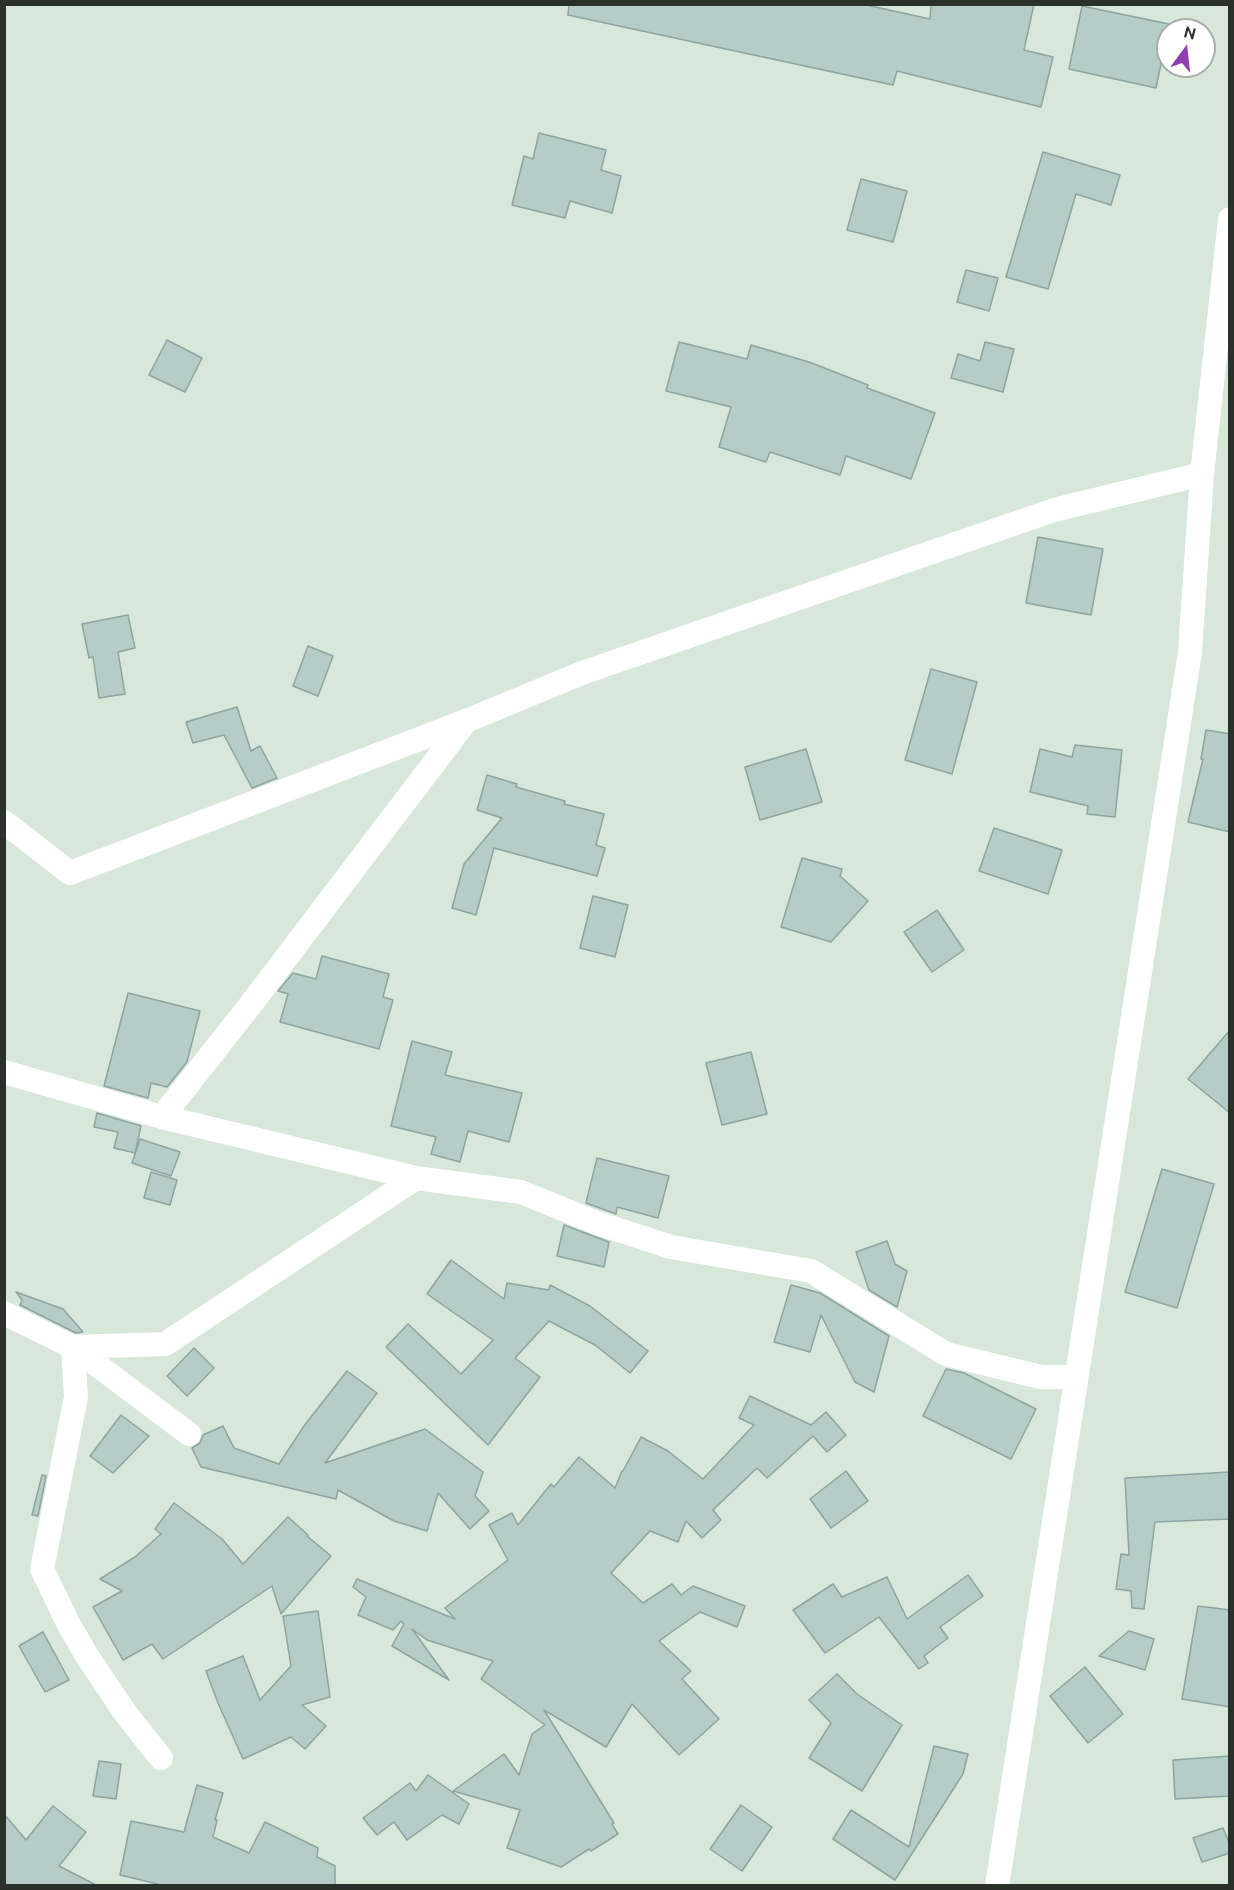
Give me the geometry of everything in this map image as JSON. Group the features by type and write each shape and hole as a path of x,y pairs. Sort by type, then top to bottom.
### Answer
{"street":[{"path":"997,1886 1191,652 1202,474 1230,219"},
{"path":"4,822 70,873 466,721 582,673 1054,510 1202,474"},
{"path":"162,1117 248,1008 466,721"},
{"path":"4,1072 162,1117 416,1178 521,1192 597,1223 671,1247 812,1271 946,1354 1041,1377 1076,1377"},
{"path":"73,1347 165,1344 416,1178"},
{"path":"4,1313 73,1347 189,1434"},
{"path":"73,1347 76,1397 42,1569 87,1656 126,1714 161,1758"}],"building":[{"path":"569,4 862,4 930,19 931,4 1034,4 1024,50 1053,57 1041,107 897,71 893,85 568,15"},
{"path":"1082,6 1156,21 1156,78 1158,78 1156,88 1069,69"},
{"path":"539,133 606,150 601,170 621,176 612,213 570,201 565,218 512,205 524,156 533,159"},
{"path":"1043,152 1120,175 1111,205 1076,194 1048,289 1006,277"},
{"path":"861,179 907,191 893,242 847,230"},
{"path":"966,270 998,278 989,311 957,302"},
{"path":"167,340 202,358 185,392 149,375"},
{"path":"679,342 747,359 751,345 809,362 868,385 867,388 935,413 911,479 846,456 840,475 770,452 766,462 719,447 731,407 666,391"},
{"path":"985,342 1014,349 1003,392 951,378 958,354 980,361"},
{"path":"1038,537 1103,549 1091,615 1026,603"},
{"path":"128,615 135,648 118,652 125,694 99,698 93,657 89,658 82,624"},
{"path":"308,646 333,656 318,696 293,686"},
{"path":"931,669 977,682 952,774 905,760"},
{"path":"237,707 251,751 260,746 277,778 252,788 224,735 193,743 186,722"},
{"path":"1206,730 1230,734 1230,832 1188,822 1203,759 1201,759"},
{"path":"1075,745 1122,750 1115,817 1087,814 1088,806 1030,792 1040,749 1072,757"},
{"path":"806,749 822,802 760,820 745,767"},
{"path":"487,775 517,784 516,787 565,801 564,804 604,814 596,845 605,848 597,876 494,848 476,915 452,908 464,864 502,818 477,810"},
{"path":"994,828 1062,850 1048,894 979,871"},
{"path":"802,858 842,869 840,876 868,901 831,942 781,927"},
{"path":"593,896 628,905 615,957 580,948"},
{"path":"937,910 964,950 932,972 904,932"},
{"path":"322,956 389,974 383,997 393,1000 379,1049 280,1022 288,994 278,991 293,973 316,979"},
{"path":"128,993 200,1011 187,1062 167,1087 151,1083 148,1098 104,1086"},
{"path":"1230,1030 1230,1113 1188,1079"},
{"path":"412,1041 452,1052 445,1075 522,1093 509,1142 468,1131 460,1162 431,1154 436,1137 391,1126"},
{"path":"751,1052 767,1114 722,1125 706,1063"},
{"path":"97,1113 141,1126 135,1153 114,1148 118,1132 94,1127"},
{"path":"140,1139 180,1152 171,1176 132,1163"},
{"path":"597,1158 669,1176 658,1218 617,1207 616,1214 586,1203"},
{"path":"1162,1169 1214,1184 1177,1308 1125,1292"},
{"path":"151,1172 177,1180 170,1205 144,1198"},
{"path":"564,1225 609,1242 604,1267 557,1256"},
{"path":"887,1241 895,1264 907,1271 897,1307 869,1290 856,1252"},
{"path":"451,1260 504,1299 507,1283 549,1290 550,1285 590,1306 648,1351 630,1373 595,1345 549,1321 515,1358 540,1377 488,1445 386,1347 408,1324 461,1374 493,1340 427,1294"},
{"path":"791,1285 820,1293 889,1336 874,1392 855,1382 821,1315 810,1352 774,1342"},
{"path":"16,1292 63,1309 83,1332 76,1333 20,1305 22,1300"},
{"path":"194,1348 214,1368 187,1396 167,1376"},
{"path":"946,1369 964,1373 1036,1409 1011,1459 923,1416"},
{"path":"347,1371 377,1393 325,1463 425,1429 483,1472 475,1496 489,1511 470,1529 438,1493 427,1531 394,1521 338,1490 336,1499 201,1467 192,1448 200,1443 203,1435 223,1426 234,1448 279,1464 304,1426"},
{"path":"750,1396 811,1425 826,1412 846,1435 827,1452 813,1436 767,1478 757,1468 713,1510 721,1520 702,1538 686,1521 678,1542 650,1531 611,1573 643,1603 672,1584 681,1595 693,1586 745,1606 737,1627 700,1612 659,1641 691,1671 682,1679 719,1719 679,1755 632,1704 606,1747 544,1710 614,1823 612,1824 618,1834 561,1867 507,1848 520,1810 453,1791 504,1754 519,1775 532,1734 545,1725 481,1679 493,1661 427,1640 412,1629 449,1680 392,1646 404,1624 401,1621 393,1630 358,1615 366,1597 353,1587 357,1579 455,1619 445,1608 508,1560 489,1525 512,1513 518,1525 551,1484 554,1487 579,1457 615,1488 641,1437 668,1451 703,1479 754,1425 739,1418"},
{"path":"121,1415 149,1436 113,1473 90,1456"},
{"path":"846,1471 868,1501 831,1528 810,1499"},
{"path":"1230,1472 1230,1519 1155,1522 1144,1609 1132,1608 1131,1591 1116,1589 1121,1554 1129,1555 1125,1478"},
{"path":"42,1475 46,1476 38,1516 32,1515"},
{"path":"174,1503 222,1539 243,1564 288,1517 331,1556 281,1614 272,1586 163,1659 152,1644 123,1660 93,1607 122,1591 100,1579 135,1557 161,1534 155,1529"},
{"path":"968,1575 983,1596 940,1627 948,1638 924,1656 928,1663 919,1669 879,1617 825,1653 793,1610 833,1584 842,1597 887,1577 907,1619"},
{"path":"1198,1606 1230,1610 1230,1707 1182,1699"},
{"path":"318,1611 330,1697 302,1705 326,1726 305,1749 291,1737 243,1759 206,1671 243,1656 260,1700 291,1666 283,1616"},
{"path":"1129,1631 1154,1639 1145,1670 1099,1656"},
{"path":"43,1632 69,1680 45,1692 19,1646"},
{"path":"1085,1667 1123,1714 1088,1743 1050,1696"},
{"path":"837,1674 857,1694 902,1725 862,1791 809,1758 831,1723 809,1700"},
{"path":"934,1746 968,1754 963,1774 895,1880 833,1839 851,1810 909,1847"},
{"path":"1230,1756 1230,1796 1175,1799 1173,1760"},
{"path":"99,1761 121,1764 116,1799 93,1796"},
{"path":"428,1775 469,1804 459,1824 442,1815 407,1840 394,1822 377,1835 363,1818 410,1783 416,1791"},
{"path":"197,1785 223,1793 215,1820 217,1820 213,1837 249,1853 265,1822 318,1848 317,1857 335,1866 335,1886 166,1886 120,1875 131,1821 184,1832"},
{"path":"741,1805 772,1827 742,1871 710,1849"},
{"path":"53,1806 86,1832 59,1866 98,1886 4,1886 4,1814 26,1840"},
{"path":"1223,1828 1230,1845 1230,1853 1202,1862 1193,1838"}]}
